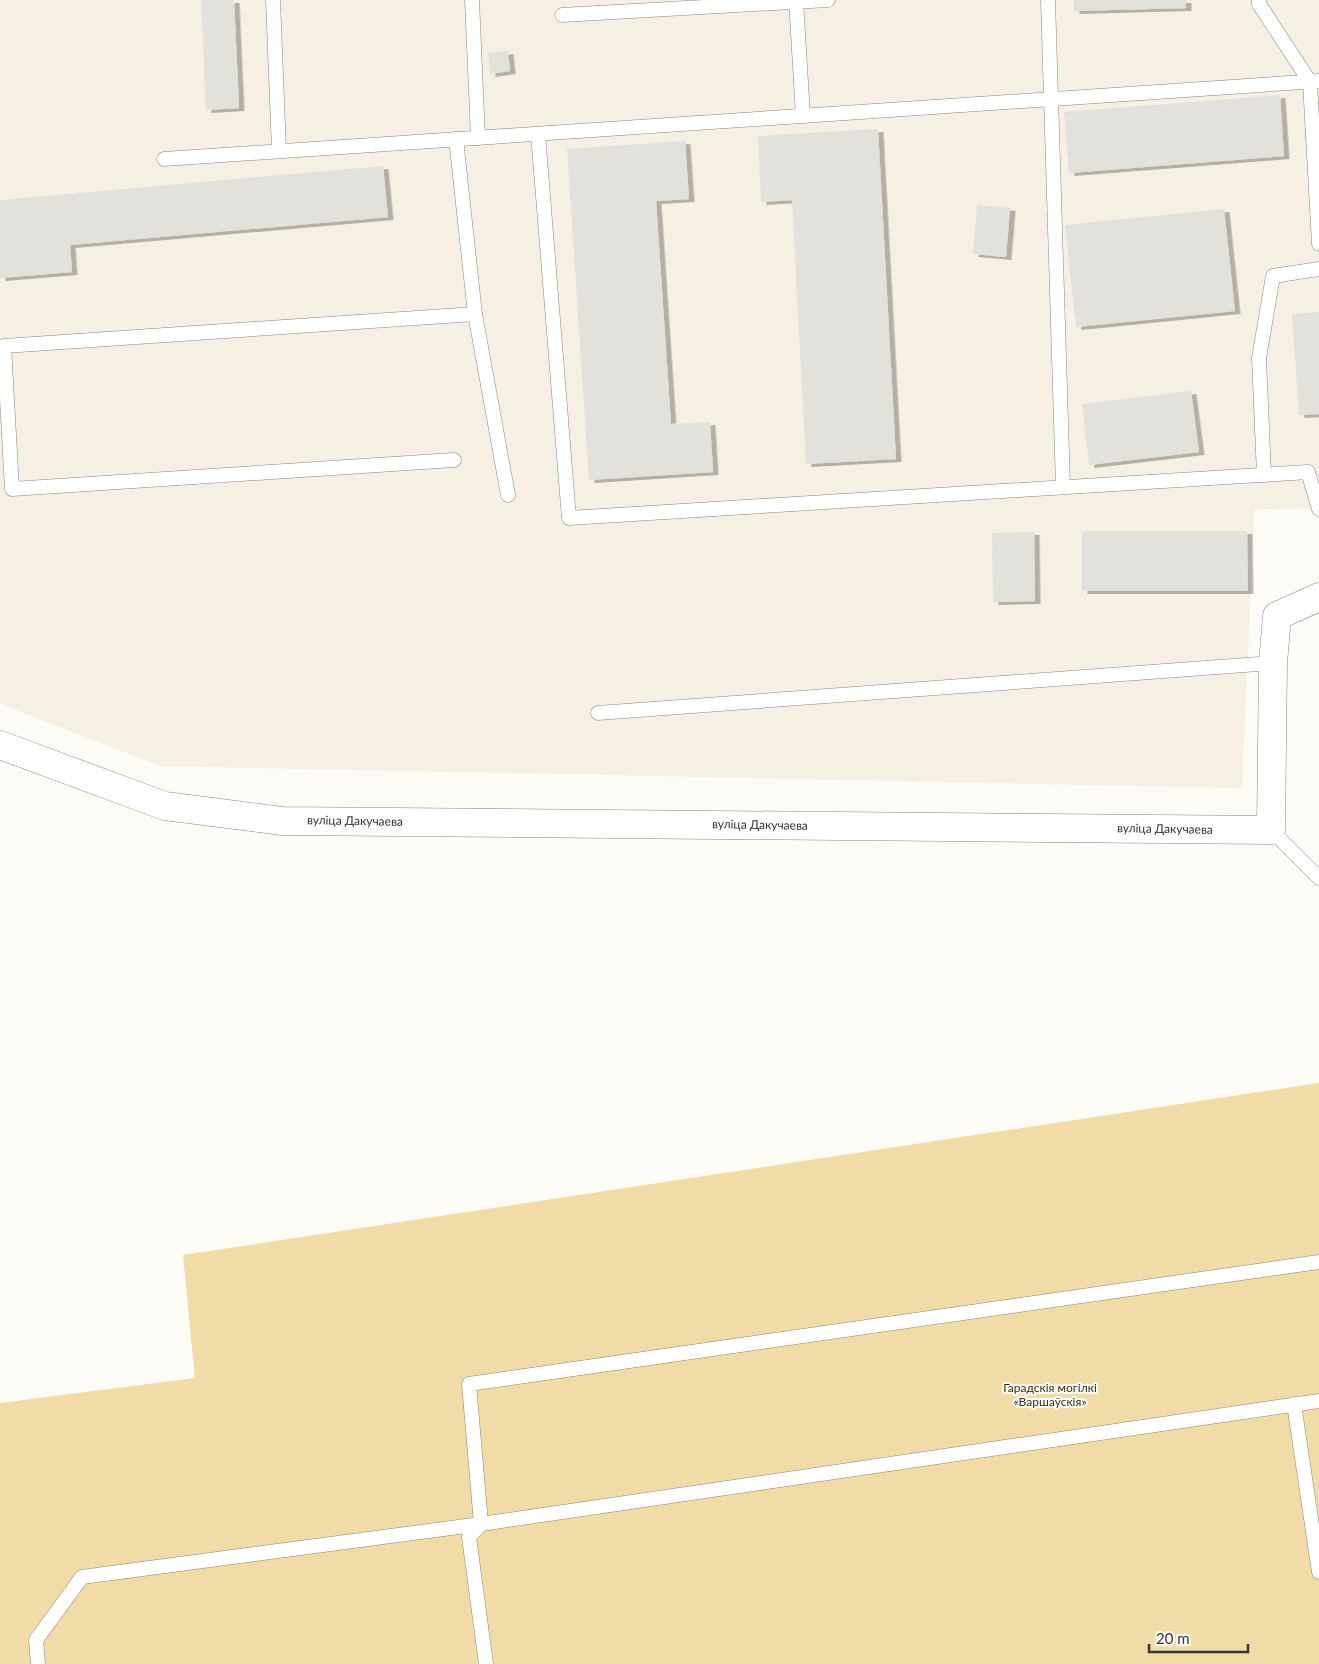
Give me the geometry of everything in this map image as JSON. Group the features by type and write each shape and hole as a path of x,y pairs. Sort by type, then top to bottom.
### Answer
{"street":[{"path":"1271,830 1273,663 1277,616 1319,597"},
{"name":"вуліца Дакучаева","path":"0,745 165,806 282,821 1271,830"}],"lane":[{"path":"273,0 280,151"},
{"path":"472,0 478,138"},
{"path":"562,15 828,0"},
{"path":"1048,0 1063,487"},
{"path":"1259,0 1259,4 1314,82 1319,244"},
{"path":"796,1 803,116"},
{"path":"164,159 1314,82"},
{"path":"538,134 569,518 1308,472 1319,509"},
{"path":"456,140 475,314 508,495"},
{"path":"1264,475 1259,358 1273,276 1319,269"},
{"path":"454,460 12,489 4,346 475,314"},
{"path":"598,713 1273,663"},
{"path":"1271,830 1319,878"},
{"path":"486,1664 469,1537 481,1524 470,1384 1319,1262"},
{"path":"38,1664 36,1640 82,1577 481,1524 1319,1401"},
{"path":"1294,1404 1319,1572"}],"shaded area":[{"path":"0,0 1319,0 1319,508 1254,510 1242,788 160,766 0,704"}],"green space":[{"name":"Гарадскія могілкі «Варшаўскія»","path":"1319,1083 1319,1664 0,1664 0,1403 195,1378 183,1255"}],"building":[{"path":"201,0 234,0 239,108 206,110"},
{"path":"1074,0 1186,0 1186,8 1074,11"},
{"path":"508,51 510,71 490,74 488,53"},
{"path":"1280,95 1284,156 1069,173 1064,112"},
{"path":"878,129 896,459 806,464 792,200 761,202 758,136"},
{"path":"685,141 689,199 656,201 671,424 710,422 713,472 589,480 567,149"},
{"path":"383,166 388,217 70,245 72,272 0,278 0,200"},
{"path":"977,205 1010,208 1006,257 973,254"},
{"path":"1224,209 1235,311 1076,327 1065,225"},
{"path":"1319,312 1319,414 1299,415 1292,314"},
{"path":"1191,391 1199,452 1089,465 1082,404"},
{"path":"1082,531 1247,531 1248,591 1082,591"},
{"path":"1034,532 1035,601 993,602 992,533"}]}
